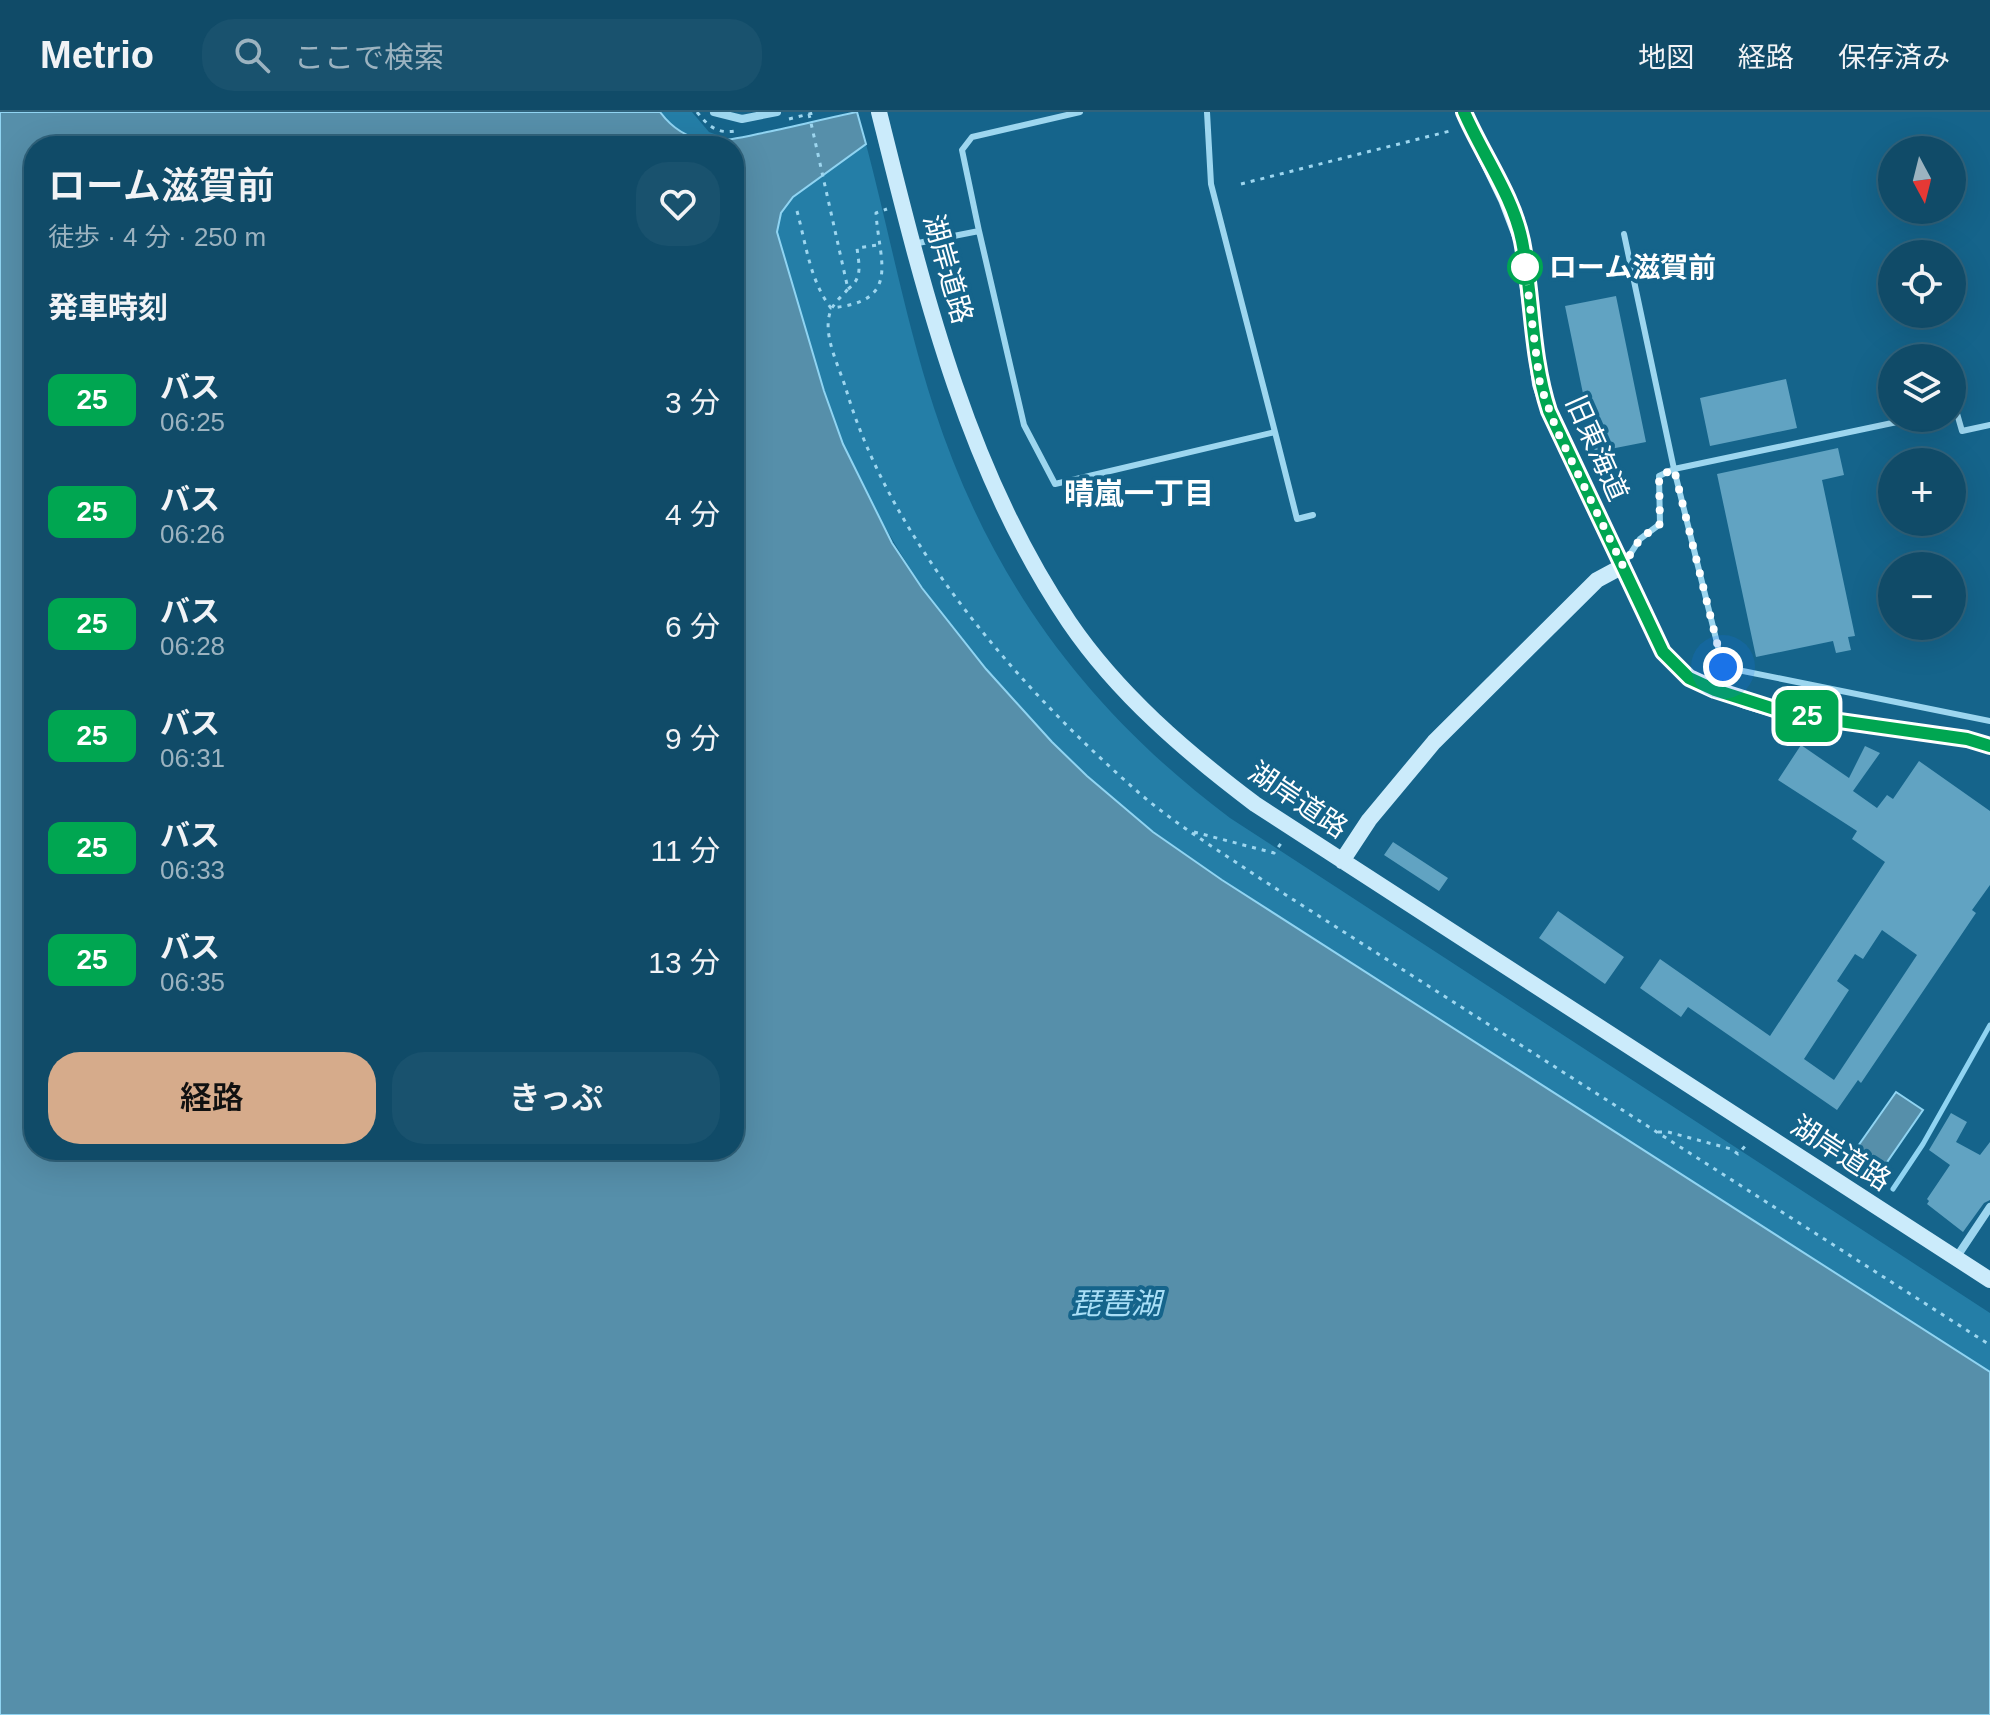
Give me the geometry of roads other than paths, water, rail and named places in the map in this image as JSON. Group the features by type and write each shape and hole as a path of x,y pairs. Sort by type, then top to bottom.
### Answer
{"main road":[{"name":"湖岸道路","path":"879,112 913,244 978,449 1022,545 1070,624 1116,680 1205,766 1255,804 1990,1280"},
{"name":"旧東海道","path":"1467,119 1506,199 1522,241 1540,384 1549,411 1663,652 1689,678 1725,694 1790,714 1967,739 1990,746"},
{"path":"1342,861 1388,795 1434,742 1597,580 1623,566"}],"street":[{"path":"714,112 742,119 777,112"},
{"path":"1956,1258 1990,1207"}],"lane":[{"path":"1080,112 972,137 962,150 1024,425 1055,484 1275,432"},
{"path":"1207,112 1211,184 1232,272 1241,292 1297,519 1313,515"},
{"path":"913,244 979,231"},
{"path":"1624,234 1674,469 1723,667 1990,721"},
{"path":"1966,430 1990,425"},
{"path":"1623,566 1640,539 1660,524 1659,476 1674,469 1878,426"}],"water":[{"name":"琵琶湖","path":"0,112 660,112 671,125 691,136 24,136 24,1160 744,1160 744,136 857,112 866,144 793,197 781,213 777,232 843,444 892,543 922,588 986,669 1052,742 1153,832 1222,880 1990,1372 1990,1715 0,1715"},
{"path":"1896,1092 1923,1110 1885,1165 1858,1146"}],"waterway":[{"path":"1893,1189 1923,1144 1990,1025"}],"place":[{"name":"ローム滋賀前","path":"1525,267"}],"district":[{"name":"晴嵐一丁目","path":"1139,493"}]}
